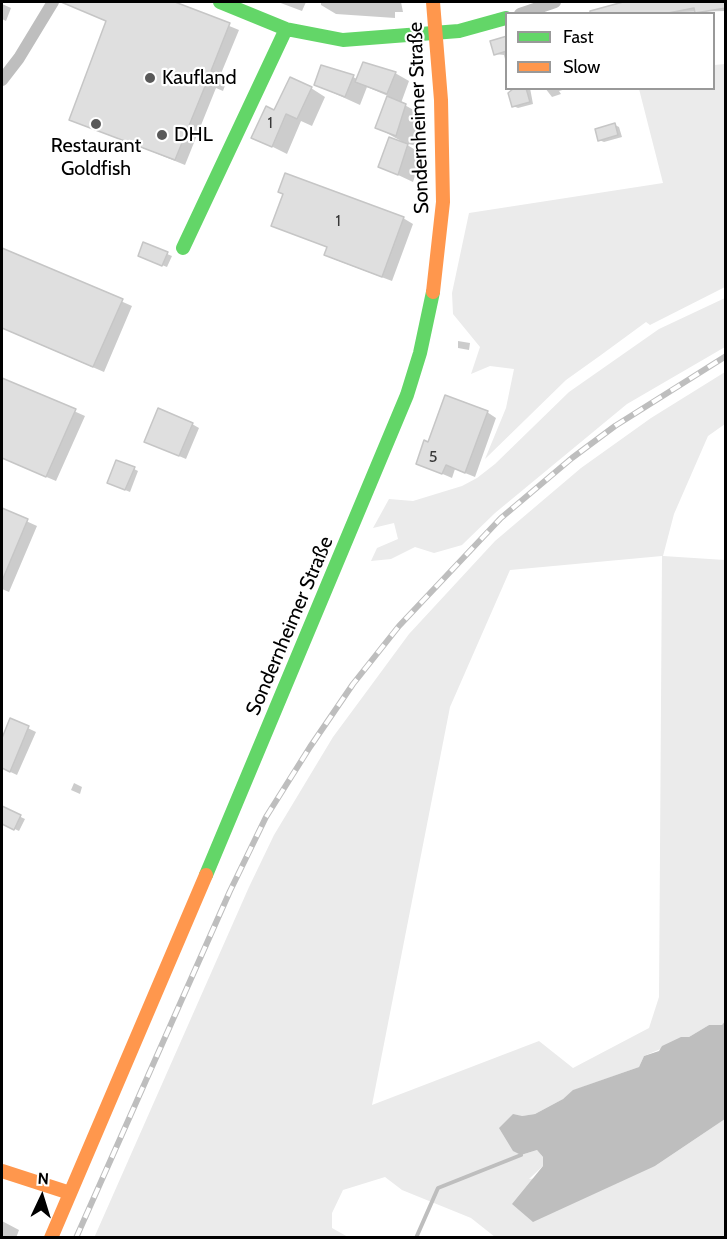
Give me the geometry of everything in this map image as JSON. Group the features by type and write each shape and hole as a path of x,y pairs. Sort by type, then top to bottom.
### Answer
{"main road":[{"path":"220,2 286,29 343,40 459,31 505,19"},
{"name":"Sondernheimer Straße","path":"51,1238 370,488 414,374 430,312 441,231 444,161 433,2"},
{"path":"183,248 286,29"},
{"path":"2,1171 70,1193"}],"street":[{"path":"2,80 19,58 53,2"},
{"path":"526,12 555,2"}],"shaded area":[{"path":"725,64 725,287 650,325 646,322 566,380 485,459 506,408 514,369 490,366 471,374 480,347 453,314 452,293 469,213 663,183 639,90 715,90 715,65"},
{"path":"725,298 725,347 627,404 495,513 462,545 434,553 415,547 391,559 371,561 377,548 398,539 394,523 373,528 389,499 413,501 462,486 477,478 495,464 569,392 659,329"},
{"path":"725,372 725,424 708,436 674,514 663,556 725,560 725,1021 722,1025 709,1025 689,1037 644,1056 639,1067 574,1090 563,1099 535,1114 522,1116 521,1155 537,1150 543,1157 543,1166 529,1179 655,1166 725,1119 725,1237 495,1237 471,1218 402,1190 385,1177 343,1190 332,1213 332,1228 348,1237 94,1238 249,887 274,835 333,737 409,634 495,541 581,468 651,418","holes":["662,556 659,997 649,1028 573,1068 539,1041 372,1105 450,707 510,570"]},
{"path":"725,1021 725,1119 655,1166 533,1222 512,1204 543,1166 543,1157 537,1150 521,1155 513,1151 499,1128 513,1114 522,1116 535,1114 563,1099 573,1090 639,1067 644,1056 659,1051 662,1046 681,1037 689,1037 709,1025 722,1025"}],"building":[{"name":"Kaufland","path":"61,2 175,2 230,23 211,71 218,73 213,86 206,84 175,160 69,120 106,21"},
{"path":"623,2 726,2 726,8 701,12 695,12 694,8 673,12 590,11"},
{"path":"505,37 505,52 494,55 490,41"},
{"path":"363,62 396,72 387,94 355,82"},
{"path":"321,65 354,75 345,97 314,85"},
{"path":"290,77 312,87 297,119 286,114 272,147 251,138 266,106 274,110"},
{"path":"512,90 527,90 530,102 512,107 508,93"},
{"path":"387,96 406,104 396,136 375,128"},
{"path":"615,123 618,135 598,141 595,129"},
{"path":"389,137 408,144 398,175 378,167"},
{"path":"285,173 404,217 382,277 324,255 327,247 271,226 283,194 278,192"},
{"path":"143,242 168,252 162,266 138,256"},
{"path":"2,248 123,299 93,367 2,328"},
{"path":"2,378 76,409 46,477 2,458"},
{"path":"445,395 488,411 465,473 446,465 442,474 416,464 424,440 428,442"},
{"path":"158,408 193,423 179,456 144,442"},
{"path":"116,460 135,467 125,490 107,483"},
{"path":"2,508 28,519 2,581"},
{"path":"10,718 29,726 10,772 2,768 2,738"},
{"path":"2,806 21,815 14,830 2,824"}],"waterway":[{"path":"416,1238 438,1188 521,1155"}],"railway":[{"path":"76,1238 230,891 266,817 353,684 399,626 501,518 572,458 615,426 726,356"}],"traffic: fast":[{"path":"220,2 286,29 343,40 459,31 505,18"},
{"path":"183,248 286,29"},
{"path":"206,875 407,395 420,353 433,292"}],"traffic: slow":[{"path":"433,2 441,100 443,202 433,292"},
{"path":"51,1238 206,875"},
{"path":"2,1171 70,1193"}],"place":[{"name":"Kaufland","path":"150,78"},
{"name":"Restaurant Goldfish","path":"96,124"},
{"name":"DHL","path":"162,135"}]}
